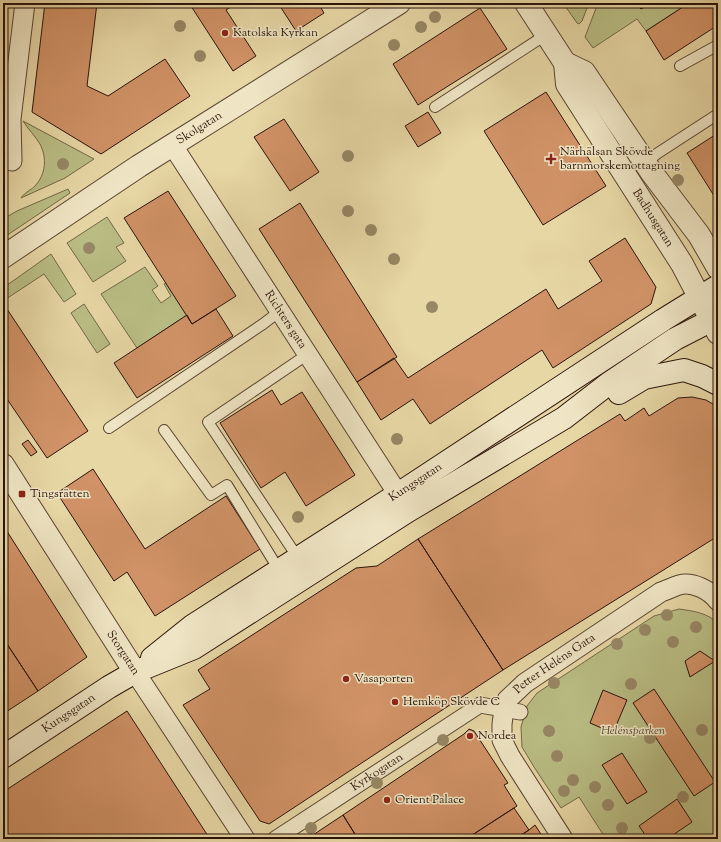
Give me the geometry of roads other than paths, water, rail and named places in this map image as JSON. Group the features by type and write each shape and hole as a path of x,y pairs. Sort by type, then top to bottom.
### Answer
{"main road":[{"name":"Skolgatan","path":"3,257 139,166 399,3"},
{"name":"Badhusgatan","path":"526,3 565,63 567,84 682,264 716,324"},
{"name":"Badhusgatan","path":"565,63 584,72 646,163 699,235 718,268"},
{"name":"Kungsgatan","path":"135,672 184,631 718,286"},
{"name":"Kungsgatan","path":"3,757 109,687 135,672 194,648 408,511 564,418 608,384 675,340 716,324"},
{"name":"Kungsgatan","path":"564,418 606,401 644,378 684,370 702,376 718,384"},
{"name":"Storgatan","path":"3,465 135,672"}],"street":[{"path":"12,161 9,78 24,3"},
{"name":"Richters gata","path":"173,146 398,494"},
{"name":"Petter Heléns Gata","path":"563,839 510,756 502,740 502,724 512,711 507,700 525,683 661,592 680,584 699,586 717,597"},
{"name":"Storgatan","path":"135,672 245,839"},
{"name":"Kyrkogatan","path":"275,839 480,705 512,711"}],"lane":[{"path":"435,108 547,34"},
{"path":"680,66 718,45"},
{"path":"646,163 658,153 718,114"},
{"path":"109,428 280,311"},
{"path":"298,558 208,422 308,354"},
{"path":"164,430 212,495 227,485 279,570"}],"place":[{"name":"Katolska Kyrkan","path":"225,33"},
{"name":"Närhälsan Skövde barnmorskemottagning","path":"551,159"},
{"name":"Tingsrätten","path":"22,494"},
{"name":"Vasaporten","path":"346,679"},
{"name":"Hemköp Skövde C","path":"395,702"},
{"name":"Nordea","path":"470,736"},
{"name":"Orient Palace","path":"387,800"}],"park label":[{"name":"Helénsparken","path":"633,731"}]}
